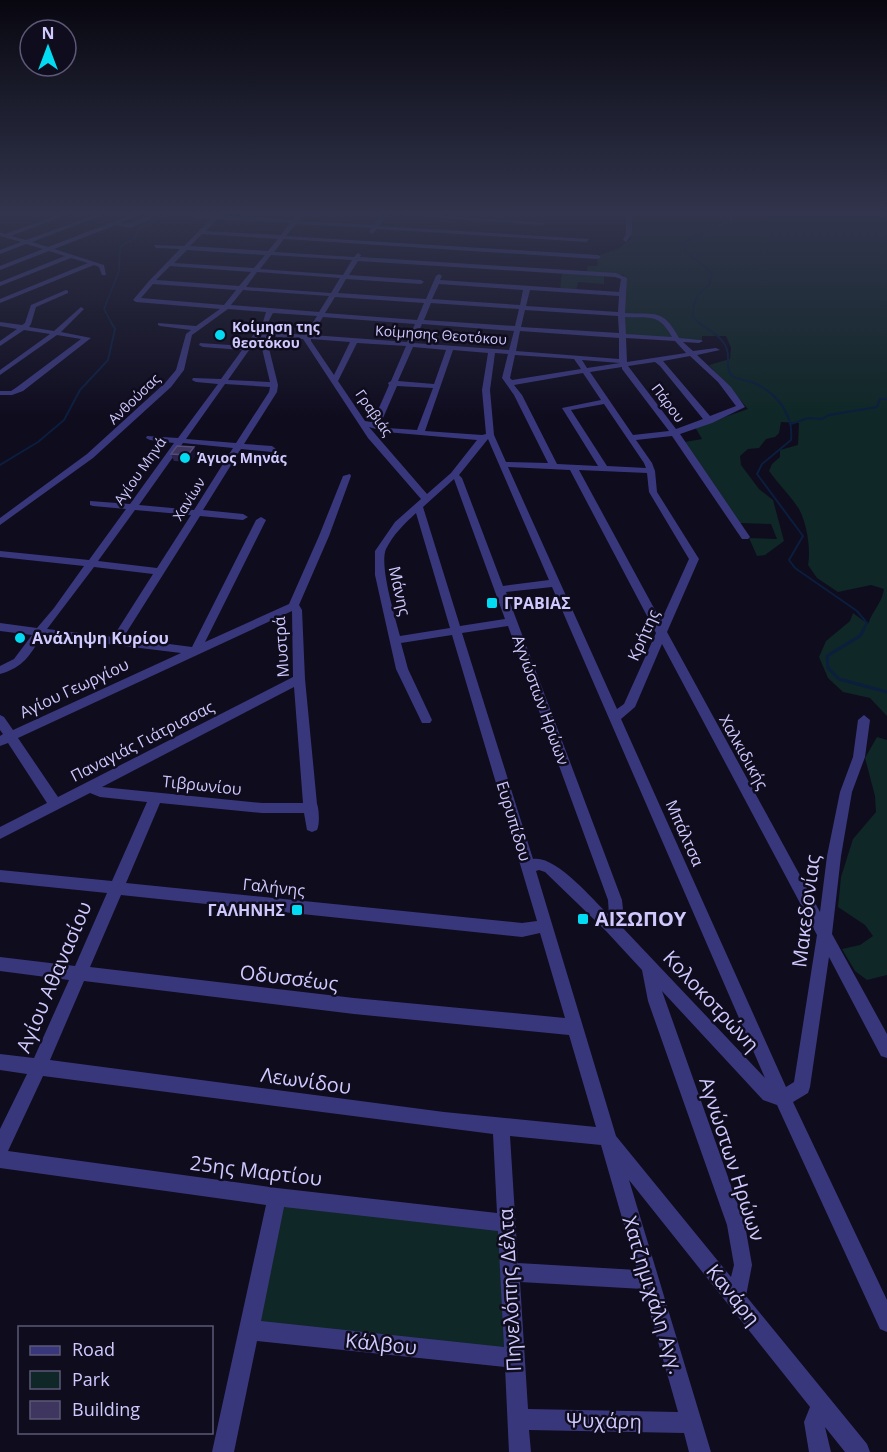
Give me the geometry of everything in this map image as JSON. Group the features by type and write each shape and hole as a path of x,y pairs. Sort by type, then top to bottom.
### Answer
{"street":[{"path":"0,301 46,283"},
{"path":"150,283 136,299 320,315 678,341 699,340"},
{"path":"162,283 622,315 665,320 678,341 693,353 741,406 740,409 674,433 630,438"},
{"path":"160,324 195,328 225,308 245,283"},
{"path":"307,337 341,283"},
{"path":"367,424 379,418 408,344 436,283"},
{"path":"448,283 622,294"},
{"path":"558,290 559,283"},
{"path":"623,283 623,362"},
{"path":"0,284 49,299"},
{"path":"527,288 506,375 554,467"},
{"path":"0,344 24,328 32,315 33,306 66,292"},
{"path":"0,373 57,332 81,309"},
{"name":"Αγίου Μηνά","path":"0,670 20,661 178,440 260,333 270,311"},
{"path":"0,324 87,338 20,389 12,393 0,393"},
{"name":"Ανθούσας","path":"0,522 90,456 144,409 180,370 186,339 195,328"},
{"path":"196,380 274,385 260,333"},
{"name":"Κοίμησης Θεοτόκου","path":"260,333 623,362"},
{"name":"Γραβιάς","path":"307,337 309,345 367,424 370,436 422,503"},
{"path":"335,380 355,340"},
{"path":"203,345 247,348"},
{"path":"420,432 424,427 450,347"},
{"path":"510,383 623,362 716,350"},
{"name":"Μπάλτσα","path":"492,351 486,390 486,436 504,464 783,1099 880,1289 887,1322"},
{"path":"576,357 651,471"},
{"path":"656,359 663,364 709,420"},
{"name":"Πάρου","path":"623,362 745,537"},
{"path":"392,383 437,386"},
{"name":"Χανίων","path":"116,640 273,392 274,385"},
{"path":"605,470 566,408 606,401"},
{"path":"367,424 386,430 486,436"},
{"name":"Μάνης","path":"426,720 406,682 378,561 380,551 393,531 454,475 486,436"},
{"path":"150,438 272,449"},
{"path":"504,464 651,471"},
{"name":"Χαλκιδικής","path":"573,468 887,1050"},
{"name":"Κρήτης","path":"614,718 629,706 694,559 653,492 651,471"},
{"name":"Αγνώστων Ηρώων","path":"454,475 458,478 615,900 617,920 611,926"},
{"name":"Μυστρά","path":"312,826 299,679 297,610 293,606 347,476"},
{"path":"93,503 243,518"},
{"name":"Ευρυπίδου","path":"422,503 455,631 528,866 606,1137"},
{"path":"195,651 261,520"},
{"path":"0,554 159,571"},
{"path":"500,590 554,582"},
{"name":"Αγίου Γεωργίου","path":"5,739 293,606"},
{"path":"396,640 511,622"},
{"name":"Αγίου Γεωργίου","path":"0,627 195,651"},
{"name":"Παναγιάς Γιάτρισσας","path":"0,834 299,679"},
{"path":"0,720 5,739 55,804"},
{"name":"Μακεδονίας","path":"783,1099 802,1087 838,835 846,792 859,757 864,720"},
{"name":"Τιβρωνίου","path":"91,787 100,792 262,808 312,808"},
{"name":"Αγίου Αθανασίου","path":"0,1148 39,1066 156,797"},
{"name":"Κολοκοτρώνη","path":"528,866 539,864 550,868 649,965 769,1094 783,1099"},
{"name":"Γαλήνης","path":"0,876 522,930 544,927"},
{"name":"Οδυσσέως","path":"0,964 354,1006 574,1027"},
{"name":"Αγνώστων Ηρώων","path":"649,965 656,1001 736,1225 743,1265 736,1299"},
{"name":"Λεωνίδου","path":"0,1062 501,1128 606,1137"},
{"name":"Πηνελόπης Δέλτα","path":"501,1128 520,1452"},
{"name":"Κανάρη","path":"606,1137 859,1452"},
{"name":"Χατζημιχάλη Αγγ.","path":"606,1137 700,1452"},
{"name":"25ης Μαρτίου","path":"0,1159 277,1197 507,1223"},
{"path":"223,1452 277,1197"},
{"path":"509,1272 649,1280"},
{"name":"Κάλβου","path":"249,1330 514,1358"},
{"path":"820,1452 814,1422 821,1405"},
{"name":"Ψυχάρη","path":"517,1419 692,1423"}],"green space":[{"path":"561,283 578,283 576,291 560,290"},
{"path":"624,283 887,283 887,716 870,698 843,692 828,678 819,657 826,641 850,621 853,613 868,624 884,589 871,585 838,592 817,578 808,565 809,544 802,515 796,504 769,471 772,464 780,457 780,450 798,445 799,423 781,422 779,433 775,437 766,439 759,448 748,449 740,456 741,465 759,489 773,500 784,541 765,555 757,556 749,538 777,539 771,524 739,523 685,442 702,439 695,427 748,409 709,365 730,359 731,348 726,336 702,336 702,340 625,336"},
{"path":"877,737 887,740 887,975 867,980 855,971 842,949 860,945 873,936 865,925 838,907 841,877 853,839 876,812 875,796 865,758"},
{"path":"279,1201 504,1227 510,1353 252,1326"}],"building":[{"path":"177,446 194,447 188,455 171,454"}],"waterway":[{"path":"112,324 104,309 114,283"},
{"path":"698,322 693,317 694,307 699,294 710,283"},
{"path":"0,465 38,442 64,420 80,390 108,360 115,329 111,322"},
{"path":"698,322 725,345 731,375 762,387 777,399 787,414 791,440 762,464 757,474 803,536 789,560 795,568 857,611 867,623 863,630"},
{"path":"791,424 808,418 822,419 829,415 877,407 880,399 887,399"},
{"path":"864,629 860,636 827,656 828,668 839,679 887,692"}],"place":[{"name":"Κοίμηση της θεοτόκου","path":"220,335"},
{"name":"Άγιος Μηνάς","path":"185,458"},
{"name":"ΓΡΑΒΙΑΣ","path":"492,603"},
{"name":"Ανάληψη Κυρίου","path":"20,638"},
{"name":"ΓΑΛΗΝΗΣ","path":"297,910"},
{"name":"ΑΙΣΩΠΟΥ","path":"583,919"}]}
